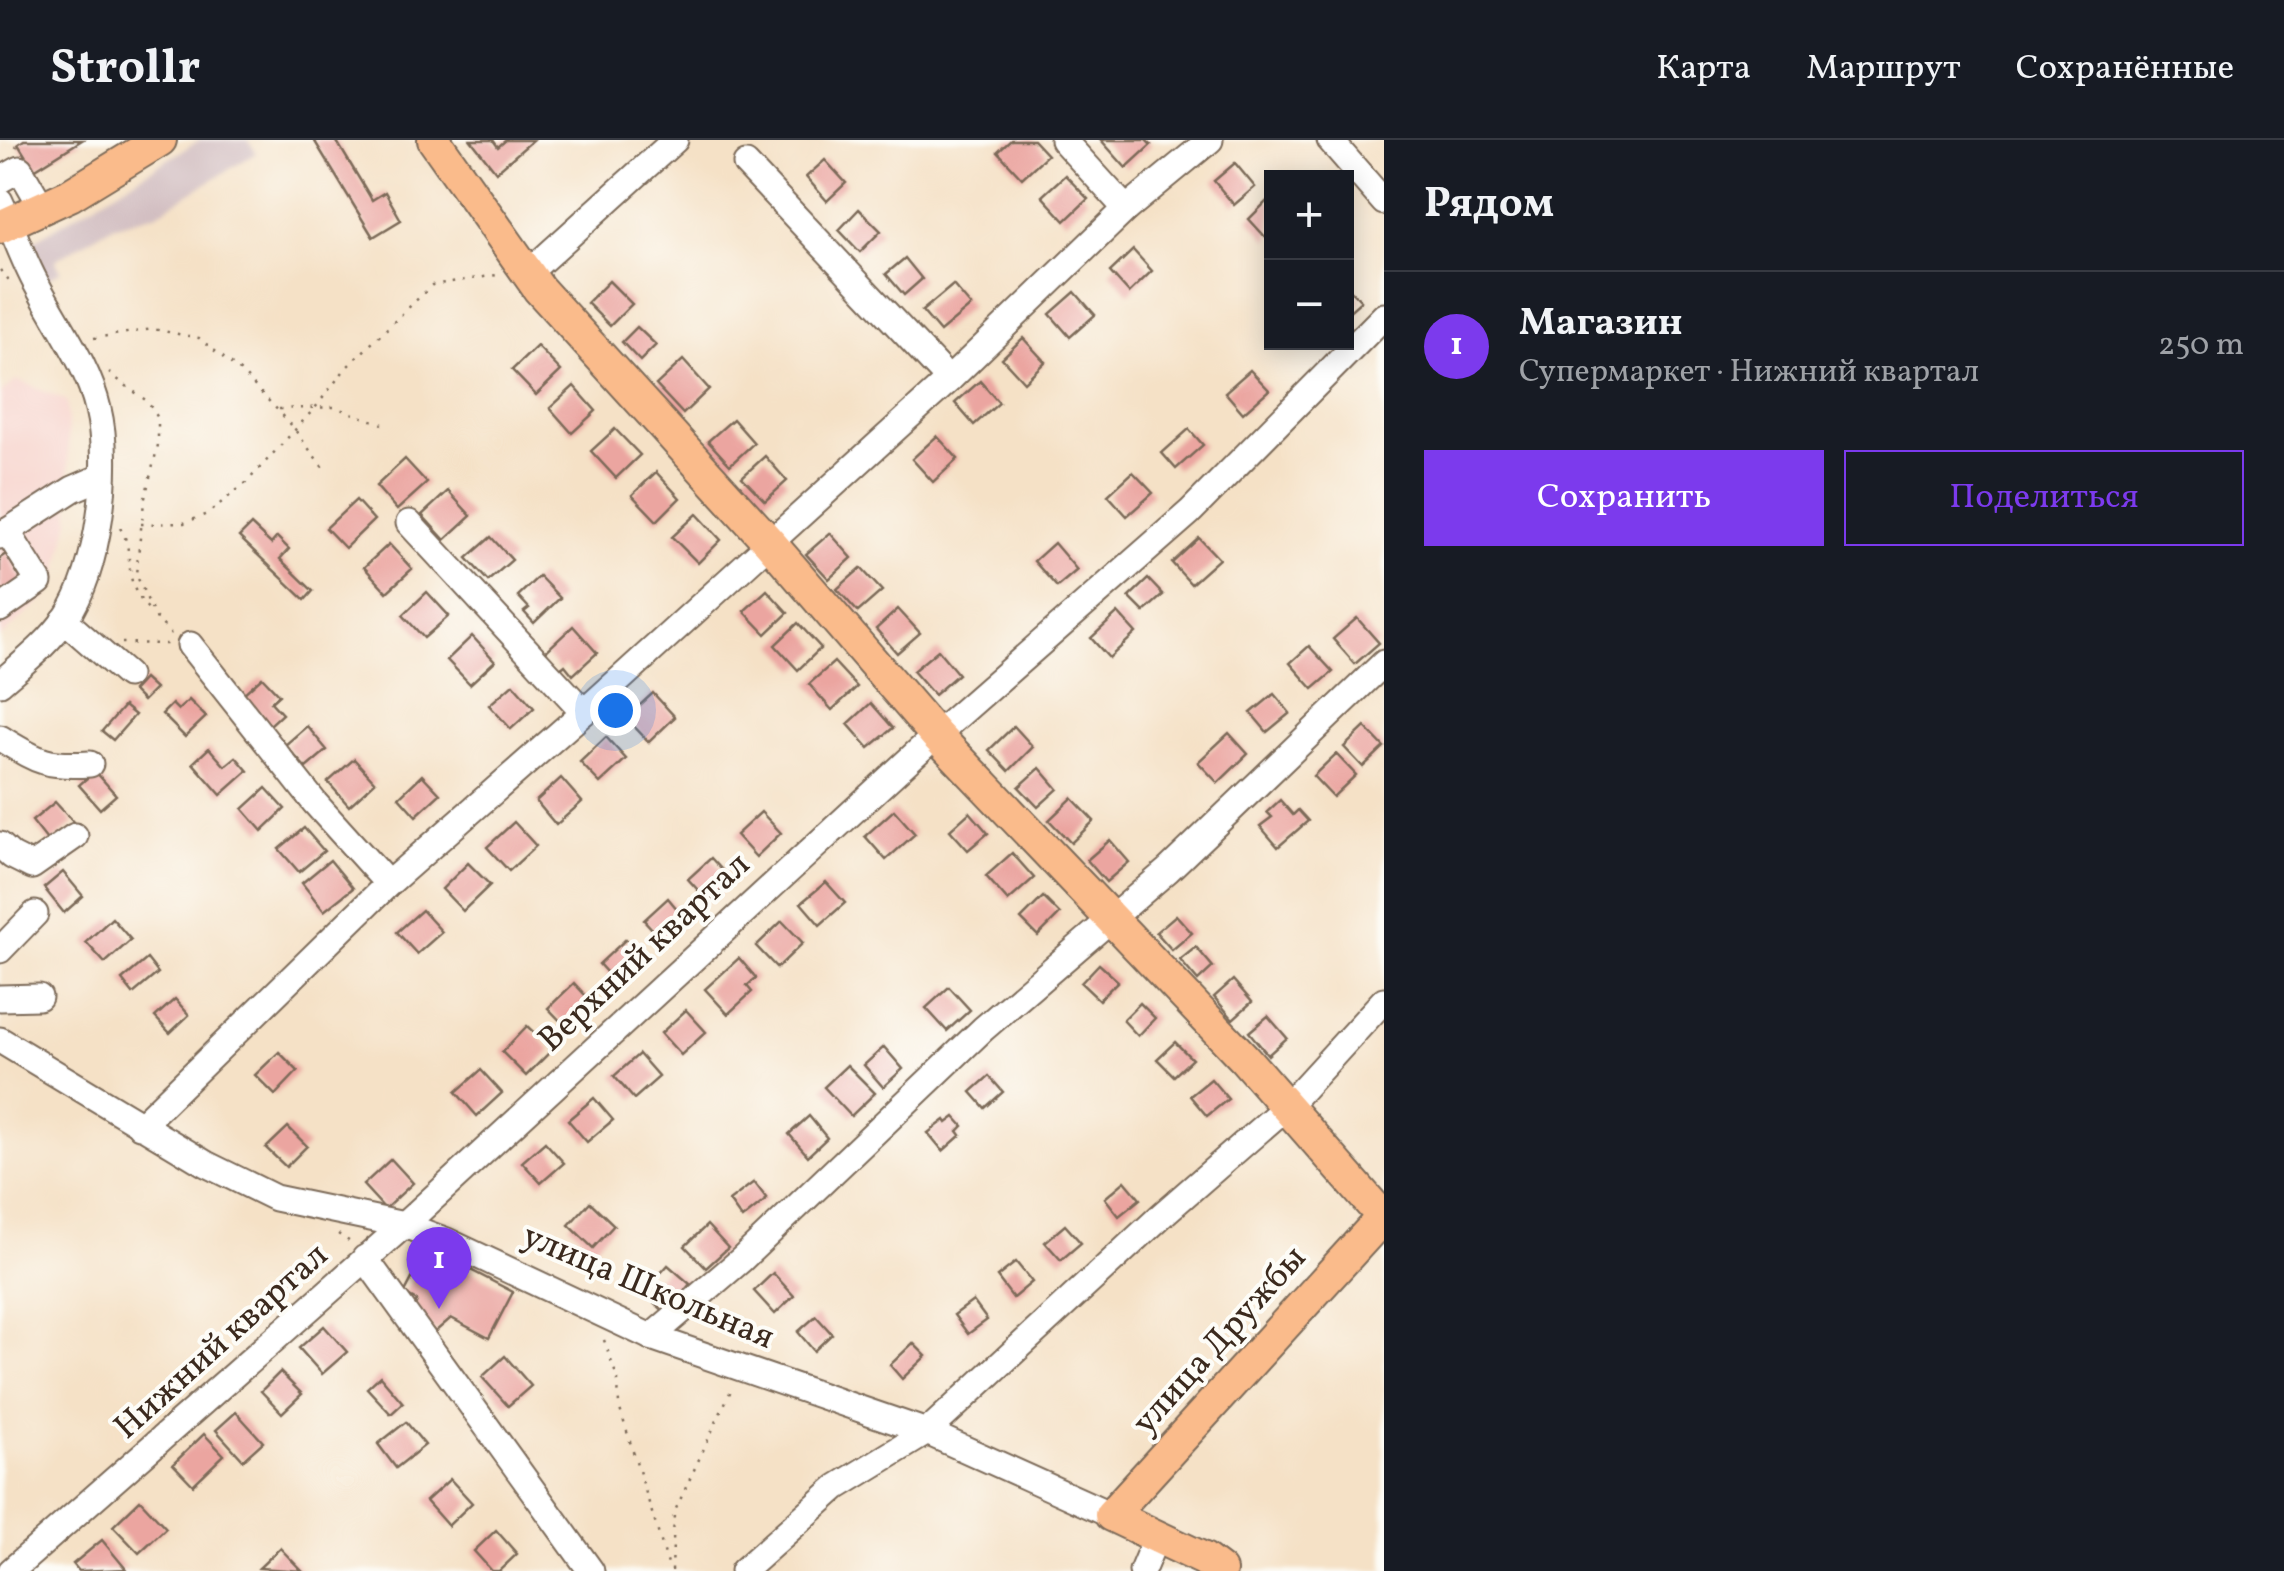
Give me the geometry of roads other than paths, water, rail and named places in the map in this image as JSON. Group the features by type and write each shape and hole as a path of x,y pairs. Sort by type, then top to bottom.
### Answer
{"main road":[{"path":"10,219 70,195 160,140"},
{"path":"434,140 528,273 770,543 936,736 1244,1058 1384,1216"},
{"name":"улица Дружбы","path":"1111,1515 1384,1216"},
{"name":"улица Школьная","path":"1111,1515 1157,1534 1220,1571"}],"street":[{"path":"528,273 675,140"},
{"path":"1063,140 1126,209"},
{"path":"140,1126 388,884 584,712 949,380 1126,209 1210,140"},
{"path":"1330,140 1384,202"},
{"path":"746,164 949,380"},
{"path":"0,180 20,168 10,219 84,370 102,445 99,516 90,563 64,620 49,640 0,683"},
{"name":"Верхний квартал","path":"365,1258 936,736 1190,512 1384,316"},
{"path":"0,610 39,582 4,534 73,489 102,477"},
{"path":"409,522 584,712"},
{"path":"64,620 127,676"},
{"path":"190,645 315,802 388,884"},
{"path":"651,1337 741,1260 983,1028 1168,870 1384,663"},
{"path":"0,738 56,767 90,764"},
{"path":"0,845 32,866 75,836"},
{"path":"0,950 34,914"},
{"path":"0,998 40,997"},
{"path":"743,1571 837,1487 927,1432 1162,1215 1286,1107 1384,1000"},
{"name":"улица Школьная","path":"0,1040 206,1164 275,1198 404,1225 447,1241 651,1337 927,1432 1111,1515"},
{"name":"Нижний квартал","path":"12,1571 365,1258 591,1571"},
{"path":"1142,1571 1157,1534"}],"place":[{"name":"Магазин","path":"439,1309"}]}
